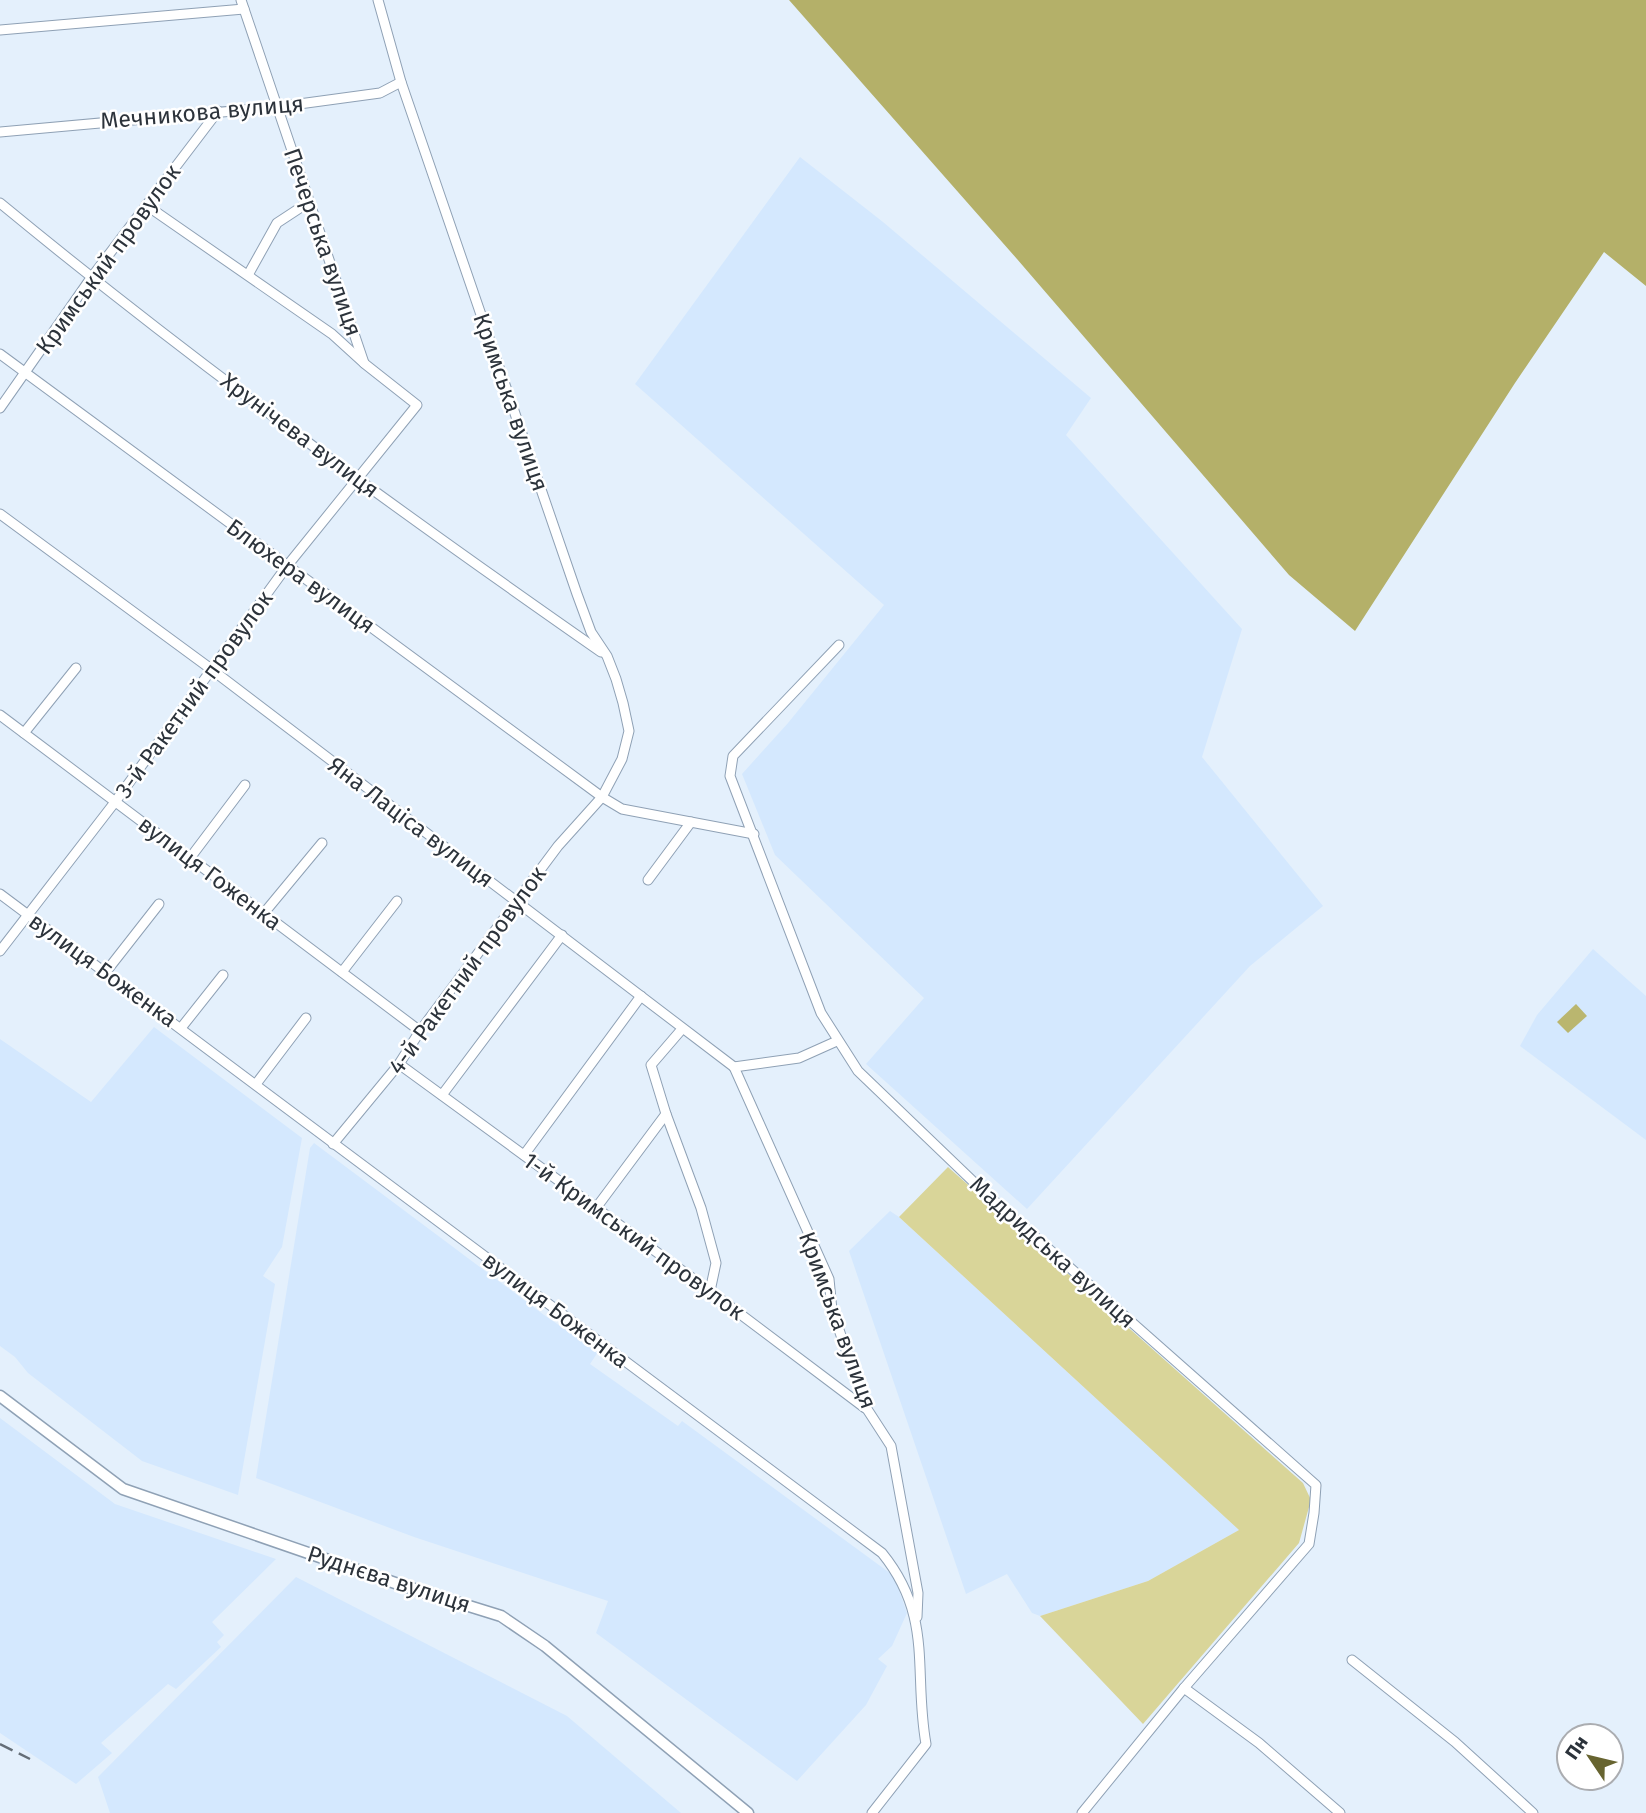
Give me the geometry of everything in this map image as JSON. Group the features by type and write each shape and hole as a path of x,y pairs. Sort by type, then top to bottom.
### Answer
{"street":[{"name":"Кримська вулиця","path":"378,0 401,82 591,632 607,656 617,679 629,731 622,759 602,797"},
{"path":"0,30 243,4"},
{"name":"Печерська вулиця","path":"243,4 365,364"},
{"name":"Мечникова вулиця","path":"0,132 277,107 380,93 401,82"},
{"name":"Кримський провулок","path":"0,408 91,278 218,111"},
{"path":"248,275 277,223 309,202"},
{"name":"Хрунічева вулиця","path":"0,203 91,278 356,478 607,656"},
{"path":"146,205 332,334 365,364"},
{"name":"Блюхера вулиця","path":"0,354 602,797 622,809 754,834"},
{"name":"3-й Ракетний провулок","path":"0,951 115,802 287,566 417,405 365,364"},
{"name":"Яна Лаціса вулиця","path":"0,514 211,669 734,1067"},
{"name":"Мадридська вулиця","path":"839,645 733,756 730,776 821,1013 858,1071 982,1190 1316,1485 1308,1544 1184,1688 1082,1813"},
{"path":"24,733 76,668"},
{"name":"вулиця Гоженка","path":"0,715 420,1031"},
{"path":"190,858 245,785"},
{"name":"4-й Ракетний провулок","path":"333,1144 399,1064 420,1031 558,846 602,797"},
{"path":"648,880 691,822"},
{"path":"264,914 322,843"},
{"name":"вулиця Боженка","path":"0,894 882,1553 898,1573 917,1622 921,1651 922,1719 926,1744 872,1813"},
{"path":"342,972 397,901"},
{"path":"105,973 159,904"},
{"path":"442,1095 562,935"},
{"path":"181,1028 223,975"},
{"path":"524,1155 641,996"},
{"path":"256,1084 306,1018"},
{"path":"682,1029 651,1065 701,1208 716,1263 710,1291"},
{"path":"734,1067 799,1058 837,1041"},
{"name":"1-й Кримський провулок","path":"399,1064 867,1409"},
{"name":"Кримська вулиця","path":"734,1067 829,1279 832,1310 867,1409 891,1446 918,1593 917,1622"},
{"path":"596,1208 666,1114"},
{"name":"Руднєва вулиця","path":"0,1396 123,1489 398,1584 501,1616 545,1646 748,1813"},
{"path":"1352,1660 1455,1742 1533,1813"},
{"path":"1184,1688 1259,1743 1340,1813"}],"shaded area":[{"path":"789,0 1646,0 1646,286 1604,252 1515,383 1355,631 1289,575"},
{"path":"800,157 883,222 1091,398 1066,435 1242,629 1202,757 1323,906 1250,966 1027,1209 866,1064 924,998 775,855 742,774 788,723 884,605 635,384"},
{"path":"1593,949 1646,996 1646,1140 1520,1046 1537,1015"},
{"path":"1576,1004 1587,1016 1568,1033 1557,1022"},
{"path":"154,1027 302,1138 282,1247 263,1276 275,1284 238,1495 142,1461 28,1373 15,1357 0,1346 0,1039 91,1102"},
{"path":"314,1143 544,1315 598,1352 590,1364 678,1426 682,1421 894,1576 907,1613 892,1646 878,1659 887,1666 866,1705 797,1781 596,1633 608,1601 414,1537 256,1478 310,1148"},
{"path":"948,1167 1303,1483 1311,1500 1299,1543 1143,1724 1040,1616 1148,1581 1239,1530 899,1217"},
{"path":"890,1211 1239,1530 1148,1581 1040,1616 1032,1613 1007,1574 966,1594 849,1251"},
{"path":"0,1418 115,1504 276,1559 212,1622 224,1635 217,1642 221,1647 176,1689 168,1684 101,1743 112,1753 76,1784 0,1733"},
{"path":"296,1577 567,1716 681,1813 110,1813 98,1777"}],"railway":[{"path":"0,1744 30,1759"}]}
